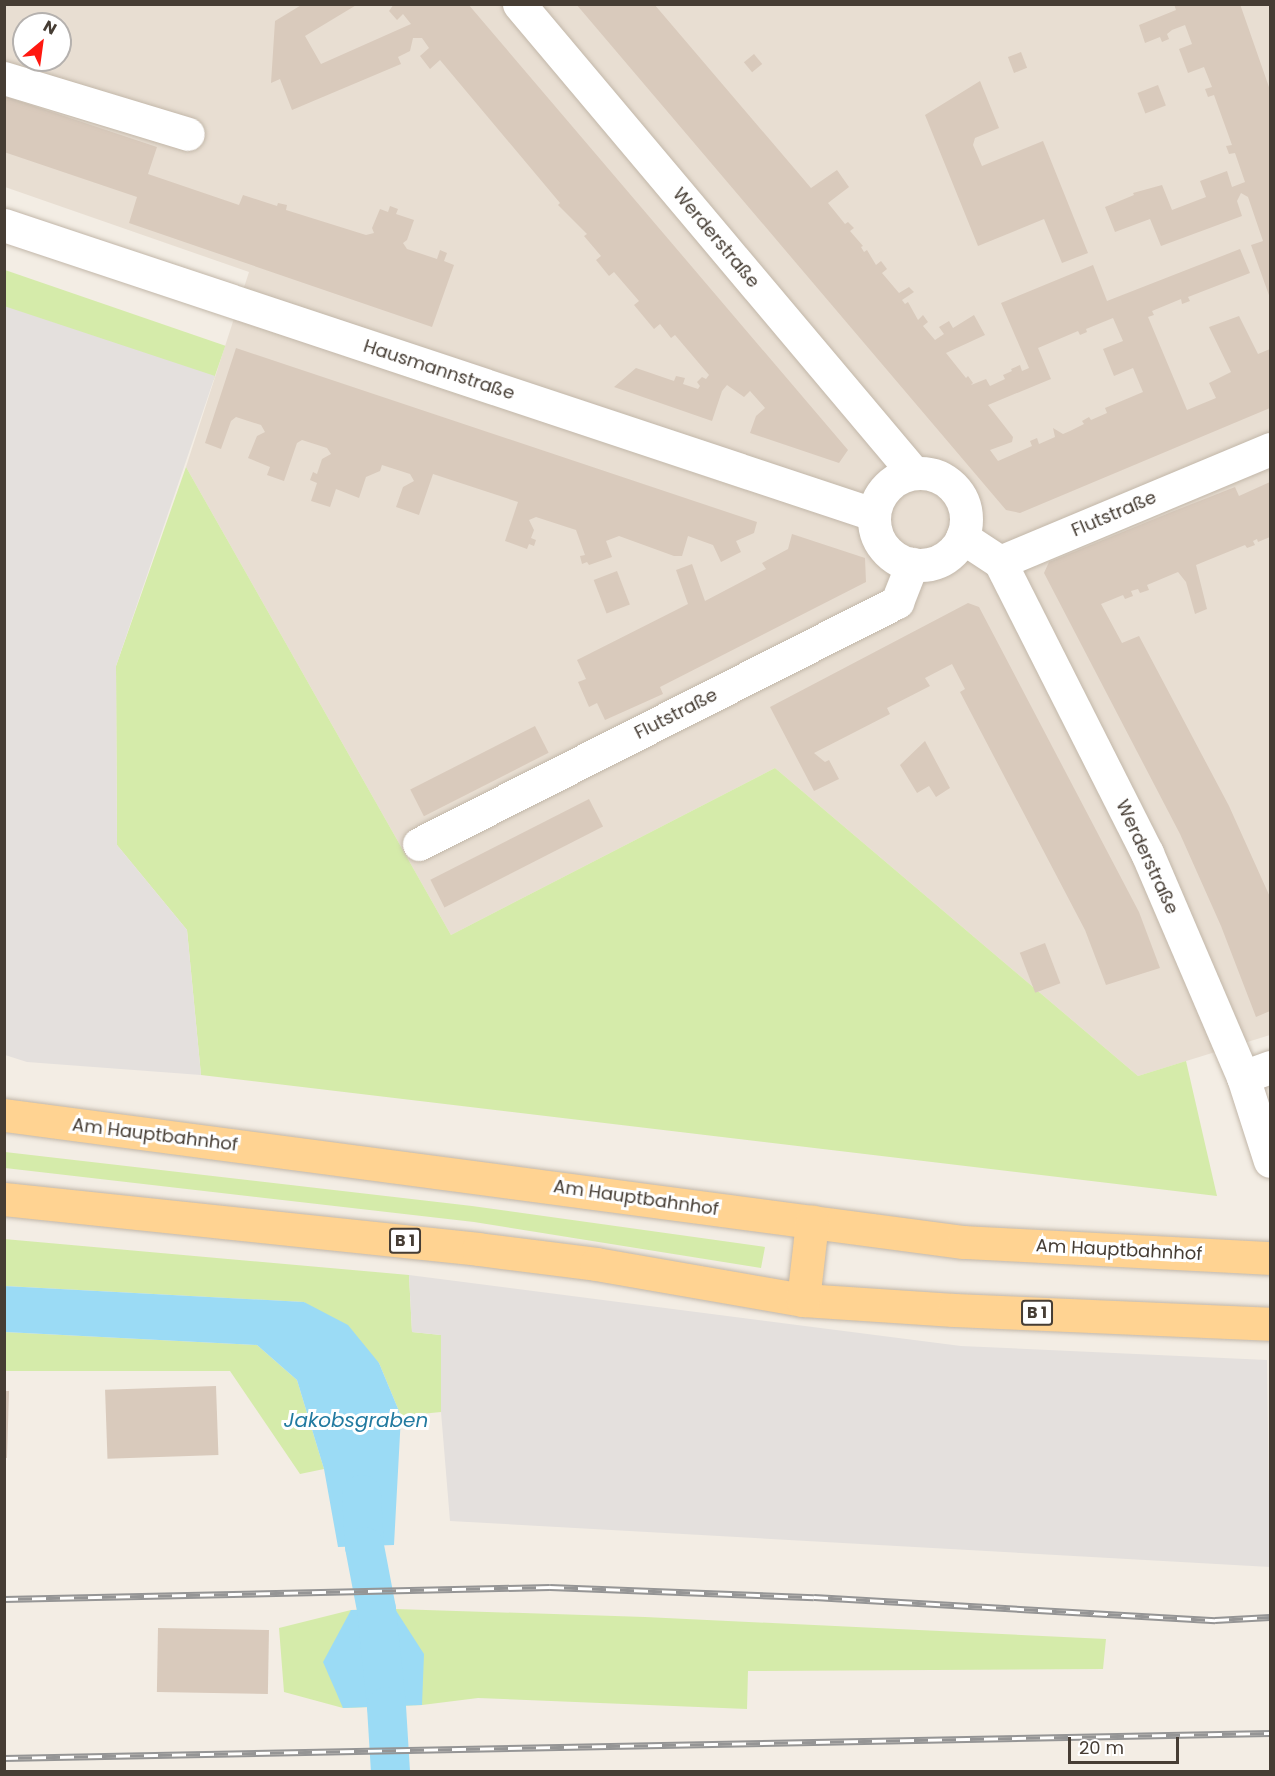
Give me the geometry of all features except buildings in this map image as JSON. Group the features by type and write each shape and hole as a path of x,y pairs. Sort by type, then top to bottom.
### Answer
{"main road":[{"name":"Am Hauptbahnhof","path":"4,1115 964,1242 1270,1258"},
{"name":"B 1","path":"4,1198 478,1249 596,1264 803,1300 1270,1324"},
{"path":"803,1300 813,1222"}],"street":[{"name":"Werderstraße","path":"519,4 914,472"},
{"path":"4,78 188,134"},
{"name":"Hausmannstraße","path":"4,225 873,514"},
{"name":"Flutstraße","path":"1000,562 1270,449"},
{"path":"914,472 941,477 961,496 966,510 963,537 944,559 934,563 912,564 899,560 883,547 874,528 873,514 877,499 886,486 898,477 914,472"},
{"path":"963,537 1000,562"},
{"name":"Werderstraße","path":"1000,562 1257,1072 1270,1161"},
{"name":"Flutstraße","path":"419,844 897,602 912,564"}],"shaded area":[{"path":"5,5 1270,5 1270,1035 1138,1076 775,768 451,935 186,467 249,272 5,187"},
{"path":"4,306 215,376 116,666 117,845 187,930 201,1075 27,1062 5,1055"},
{"path":"409,1275 961,1346 1267,1360 1270,1567 450,1521 441,1412 441,1335 412,1332"}],"green space":[{"path":"5,270 225,346 214,380 4,308"},
{"path":"186,467 451,935 775,768 1138,1076 1186,1061 1217,1196 201,1075 187,930 117,845 116,666"},
{"path":"5,1152 472,1206 765,1247 761,1268 474,1222 5,1168"},
{"path":"4,1239 409,1275 412,1332 441,1335 441,1412 401,1416 379,1363 304,1302 5,1286"},
{"path":"4,1332 257,1345 297,1380 324,1469 300,1474 230,1371 5,1371"},
{"path":"395,1609 645,1617 1106,1639 1103,1669 748,1671 747,1709 478,1698 422,1705 343,1708 284,1692 279,1628 351,1610"}],"water":[{"name":"Jakobsgraben","path":"4,1286 304,1302 348,1325 379,1363 401,1416 394,1545 338,1547 324,1469 297,1380 257,1345 5,1332"},
{"path":"395,1609 424,1654 422,1705 343,1708 323,1662 351,1610"}],"waterway":[{"name":"Jakobsgraben","path":"361,1494 364,1546 376,1609 390,1772"}],"railway":[{"path":"4,1599 550,1587 814,1597 1215,1620 1270,1617"},
{"path":"4,1758 1270,1733"}]}
